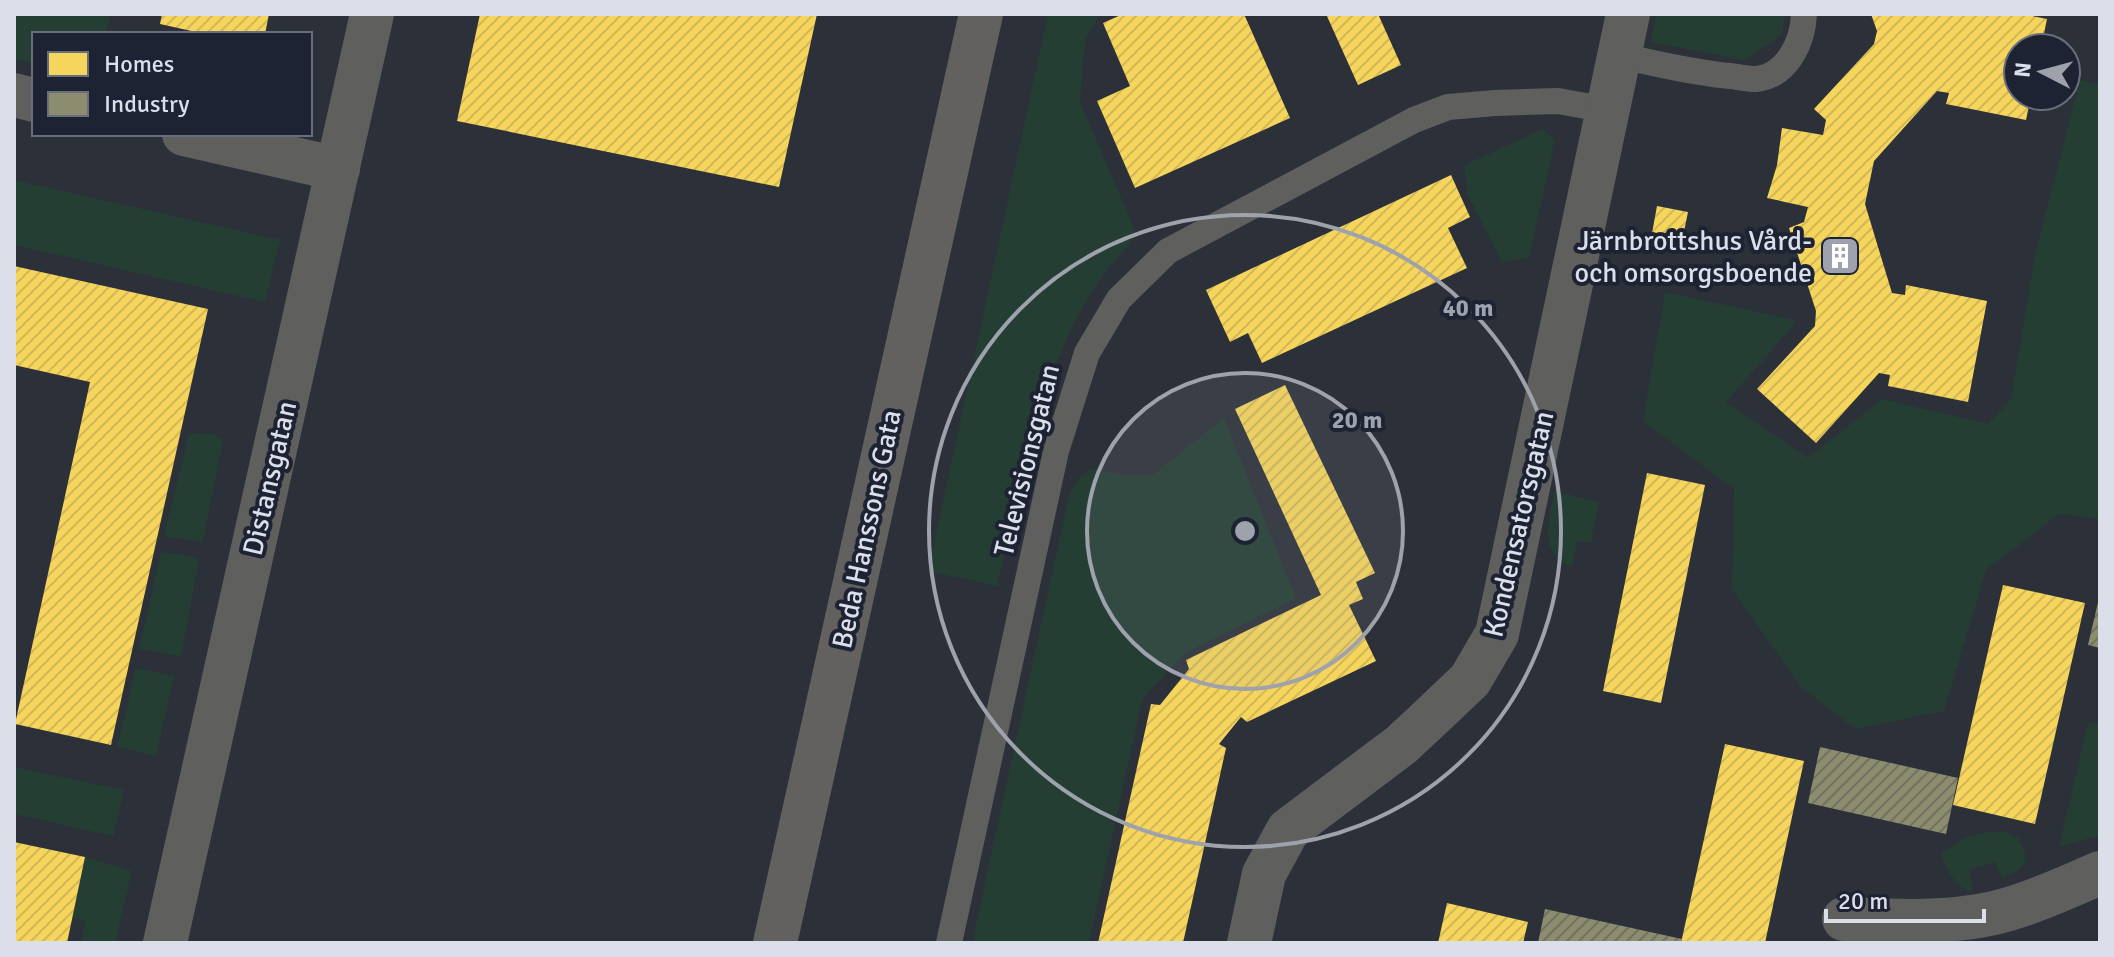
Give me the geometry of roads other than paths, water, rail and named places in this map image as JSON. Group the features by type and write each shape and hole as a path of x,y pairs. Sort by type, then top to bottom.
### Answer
{"street":[{"name":"Distansgatan","path":"165,943 372,14"},
{"name":"Beda Hanssons Gata","path":"958,115 963,14"},
{"name":"Beda Hanssons Gata","path":"775,943 981,14"},
{"name":"Kondensatorsgatan","path":"1249,943 1264,874 1288,830 1401,745 1430,718 1470,680 1497,634 1628,14"},
{"path":"193,136 338,169"},
{"path":"1844,919 1948,919 1993,913 2035,900 2100,873"}],"lane":[{"path":"1619,56 1713,75 1757,79 1781,68 1796,51 1804,26 1804,14"},
{"name":"Televisionsgatan","path":"949,943 1056,451 1087,353 1119,299 1168,251 1414,120 1437,111 1448,107 1558,101 1608,110"}],"place":[{"name":"Järnbrottshus Vård- och omsorgsboende","path":"1840,256"}]}
